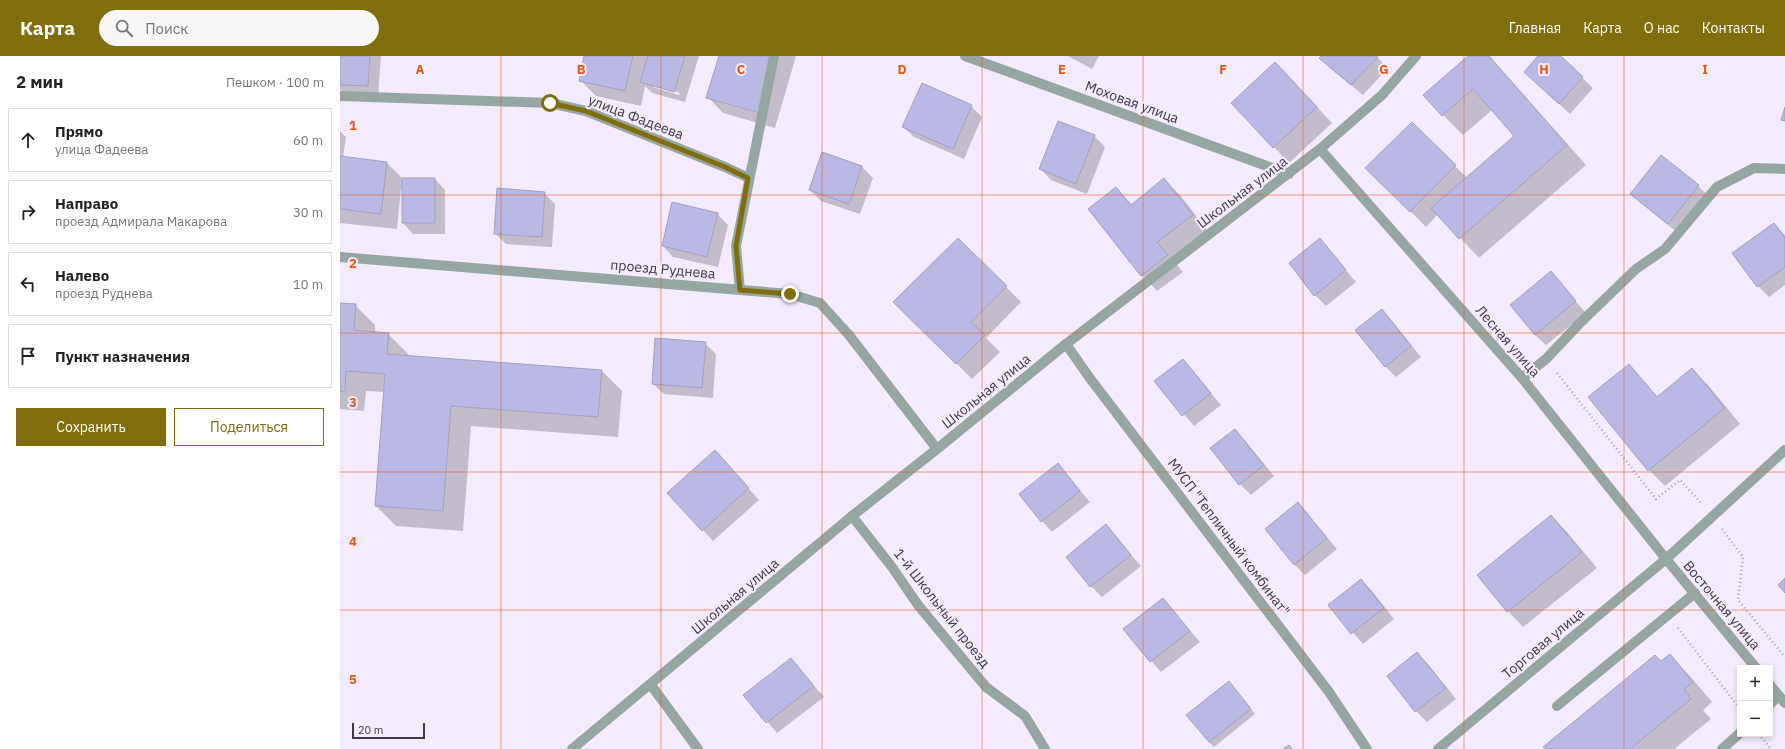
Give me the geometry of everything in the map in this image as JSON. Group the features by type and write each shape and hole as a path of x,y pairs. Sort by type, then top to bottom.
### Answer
{"street":[{"path":"740,290 736,246 748,178 774,56"},
{"name":"Моховая улица","path":"965,56 1289,174"},
{"name":"Школьная улица","path":"572,749 651,685 852,516 1066,344 1320,149 1382,95 1416,56"},
{"name":"улица Фадеева","path":"340,96 550,103 586,111 725,167 748,178"},
{"name":"Лесная улица","path":"1320,149 1522,378 1666,559"},
{"path":"1522,378 1546,359 1579,324 1636,269 1665,249 1716,187 1754,168 1785,169"},
{"name":"проезд Руднева","path":"340,257 790,294 820,303 849,335 937,449"},
{"name":"МУСП \"Тепличный комбинат\"","path":"1066,344 1089,377 1329,692 1367,749"},
{"name":"Торговая улица","path":"1438,749 1666,559 1785,450"},
{"name":"1-й Школьный проезд","path":"852,516 892,567 918,605 986,687 1025,716 1045,749"},
{"name":"Восточная улица","path":"1666,559 1754,665"},
{"path":"1557,706 1695,594"},
{"path":"651,685 698,749"},
{"path":"1773,689 1782,700"},
{"path":"1722,749 1737,735"}],"path":[{"path":"1546,359 1656,499 1680,480 1713,516 1743,557 1738,600 1785,656"},
{"path":"1668,615 1737,705"},
{"path":"1761,737 1771,749"}],"building":[{"path":"340,56 370,56 368,86 340,85"},
{"path":"584,56 633,56 625,91 579,81"},
{"path":"648,56 685,56 674,92 640,82"},
{"path":"719,56 776,56 759,113 706,98"},
{"path":"1321,56 1378,57 1351,85 1319,58"},
{"path":"1468,56 1489,56 1567,145 1459,239 1431,208 1514,136 1473,89 1442,116 1423,95"},
{"path":"1538,56 1561,56 1583,77 1559,104 1524,72"},
{"path":"1275,62 1317,107 1273,148 1231,103"},
{"path":"922,83 972,105 953,149 902,127"},
{"path":"1785,107 1785,121 1781,120"},
{"path":"1058,121 1095,135 1076,184 1039,169"},
{"path":"1412,122 1456,165 1410,212 1365,168"},
{"path":"822,152 862,166 849,204 809,190"},
{"path":"1661,155 1699,185 1668,224 1630,194"},
{"path":"340,156 387,162 381,214 340,209"},
{"path":"402,178 435,178 435,223 402,223"},
{"path":"1164,178 1193,215 1157,242 1168,255 1141,276 1088,209 1116,187 1131,205"},
{"path":"497,188 545,192 542,237 494,234"},
{"path":"672,202 718,213 707,257 662,246"},
{"path":"1774,223 1785,238 1785,267 1757,287 1732,253"},
{"path":"958,238 1007,286 971,322 985,335 956,364 893,302"},
{"path":"1320,238 1346,270 1314,296 1289,263"},
{"path":"1551,271 1576,301 1535,335 1510,305"},
{"path":"340,303 356,304 354,330 389,333 387,354 602,370 598,417 451,406 443,511 375,506 385,374 346,371 345,392 340,391"},
{"path":"1382,309 1411,346 1385,367 1355,330"},
{"path":"655,338 706,342 702,388 652,384"},
{"path":"1183,359 1211,393 1182,416 1154,381"},
{"path":"1629,364 1657,397 1692,368 1725,408 1648,471 1588,397"},
{"path":"1235,429 1264,465 1239,485 1210,448"},
{"path":"715,450 749,488 702,531 667,493"},
{"path":"1058,463 1080,491 1041,522 1019,494"},
{"path":"1298,502 1327,538 1294,565 1265,529"},
{"path":"1551,515 1582,552 1507,612 1477,575"},
{"path":"1106,524 1131,555 1090,587 1066,557"},
{"path":"1785,578 1785,593 1778,585"},
{"path":"1361,579 1384,608 1351,634 1328,605"},
{"path":"1163,598 1190,631 1150,662 1123,629"},
{"path":"1417,652 1446,688 1415,712 1387,676"},
{"path":"1670,654 1693,682 1684,689 1691,699 1630,749 1545,749 1543,747 1655,655 1661,661"},
{"path":"791,658 814,686 766,723 743,695"},
{"path":"1229,681 1251,709 1209,742 1186,715"},
{"path":"1289,745 1292,749 1283,749"}],"route":[{"path":"550,103 586,111 725,167 748,178 736,246 740,290 790,294"}]}
